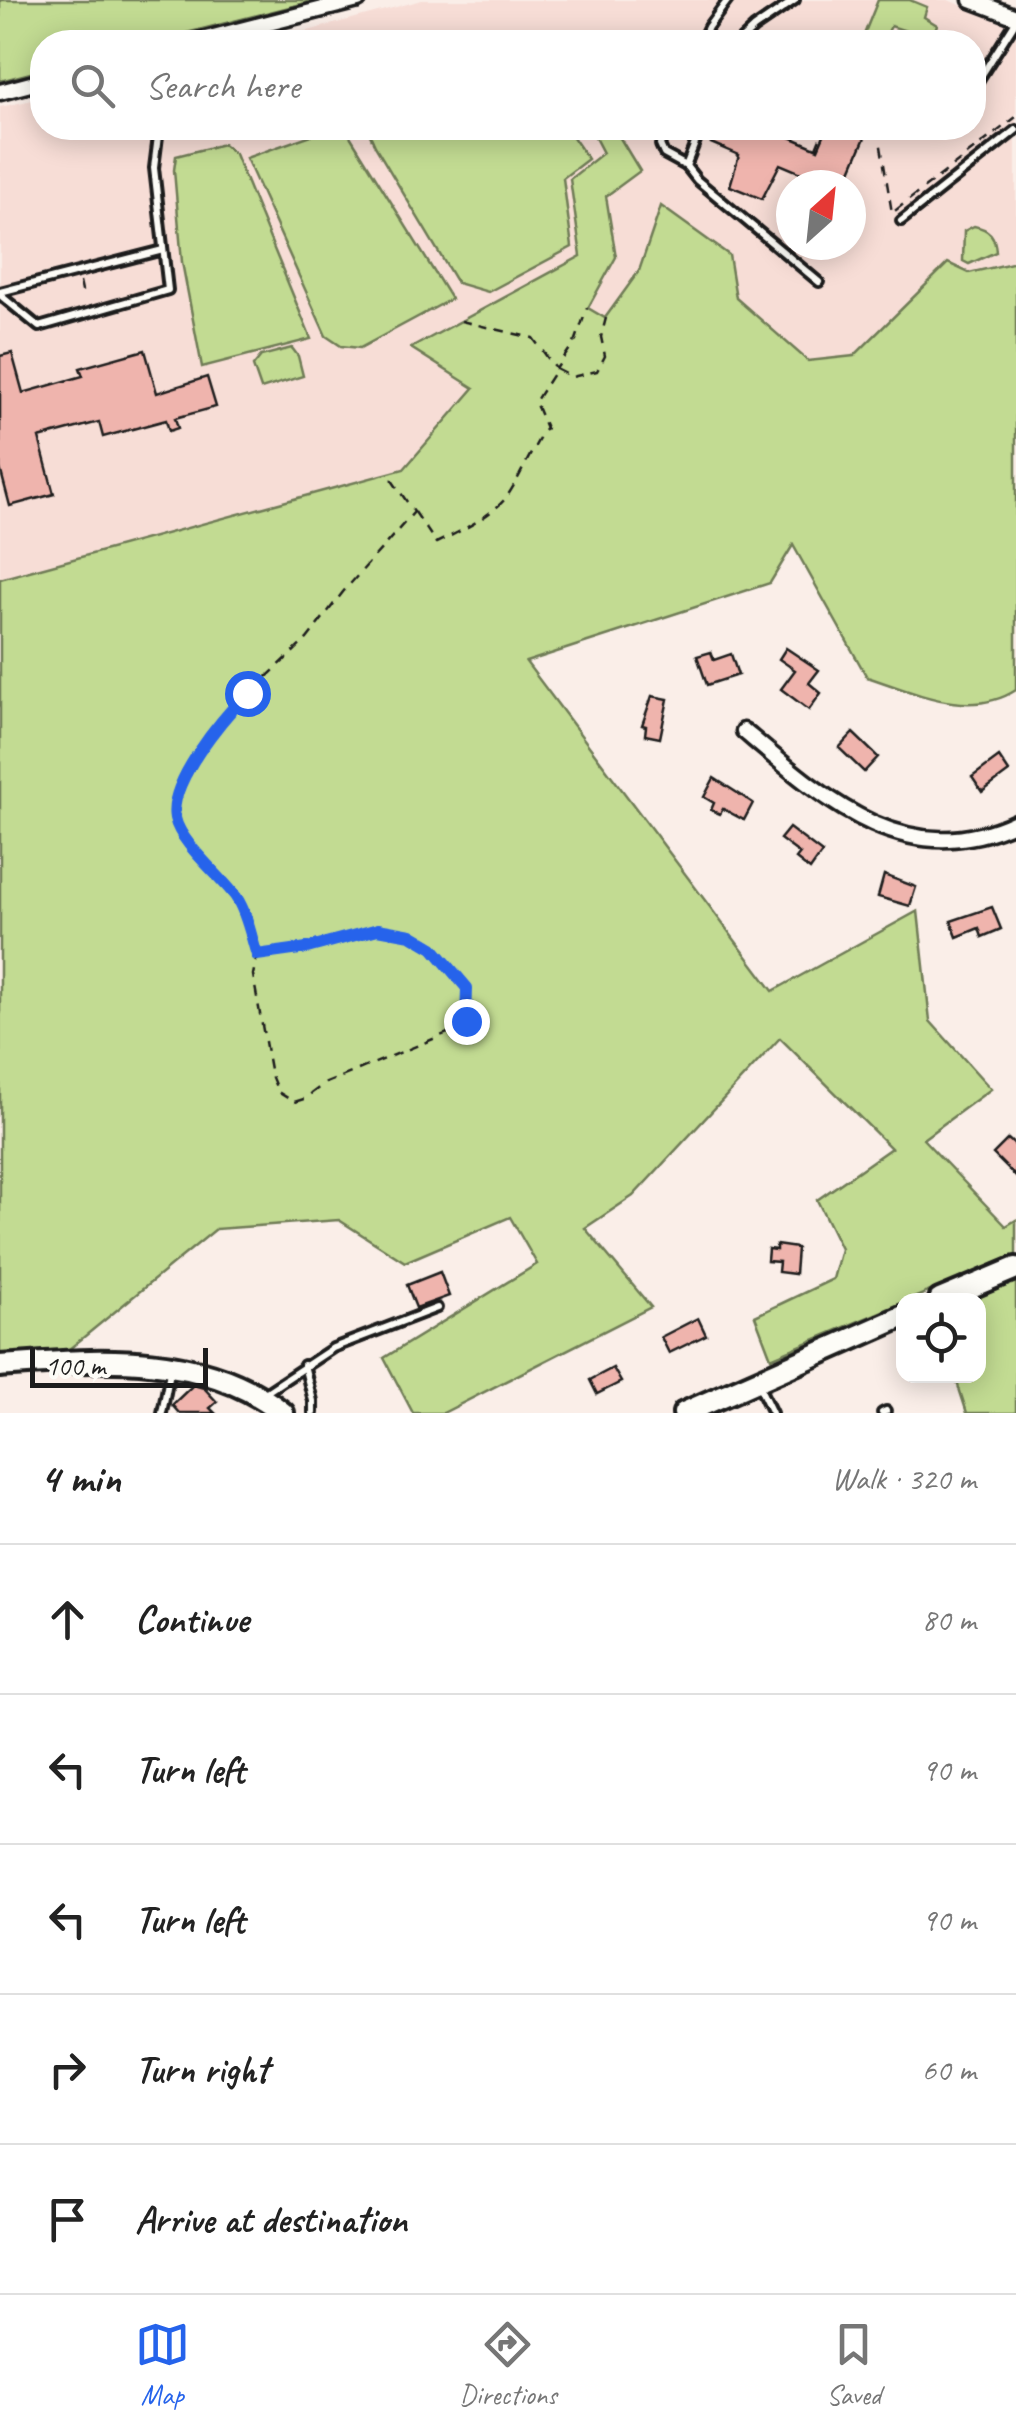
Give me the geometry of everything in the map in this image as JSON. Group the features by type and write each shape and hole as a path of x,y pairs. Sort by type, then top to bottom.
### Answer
{"street":[{"path":"241,30 358,0"},
{"path":"971,0 1016,19"},
{"path":"0,92 30,84"},
{"path":"744,731 845,811 874,826 915,837 964,840 991,834 1016,822"},
{"path":"957,1293 1016,1268"},
{"path":"684,1413 896,1320"},
{"path":"0,1366 69,1362 200,1370 233,1380 283,1413"}],"lane":[{"path":"707,30 728,0"},
{"path":"752,30 795,0"},
{"path":"986,68 1016,19"},
{"path":"902,221 1016,130"},
{"path":"0,293 39,327 168,290 154,168 158,140"},
{"path":"662,140 664,154 686,166 696,180 819,282"},
{"path":"686,166 697,140"},
{"path":"0,293 163,250"},
{"path":"260,1395 334,1348 438,1308"},
{"path":"304,1365 312,1413"},
{"path":"162,1413 170,1366"},
{"path":"756,1381 772,1413"}],"path":[{"path":"986,139 1016,116"},
{"path":"816,148 819,140"},
{"path":"880,140 892,213 985,140"},
{"path":"80,282 84,296"},
{"path":"386,473 436,542 464,529 505,498 528,452 546,428 535,402 576,340 587,308"},
{"path":"460,321 533,338 556,368 572,377 597,372 606,356 601,337 606,318"},
{"path":"257,955 307,948 378,929 411,935 433,948 467,988 466,1021 454,1030 324,1084 304,1099 294,1102 278,1092 271,1074 253,975 257,955 239,901 184,836 174,816 180,789 219,722 307,639 342,592 414,512"}],"shaded area":[{"path":"422,0 948,0 1016,27 1016,262 969,273 948,263 854,356 808,361 736,298 729,255 661,206 639,271 606,318 587,308 616,257 606,196 640,171 621,140 986,140 986,30 311,30"},
{"path":"30,101 30,140 596,140 603,153 570,179 582,256 412,348 474,388 404,469 0,579 0,107"}],"green space":[{"path":"0,0 317,0 198,30 30,30 30,73 0,81"},
{"path":"878,0 910,0 927,7 924,17 937,25 935,30 891,26 889,30 866,30"},
{"path":"297,140 353,140 451,299 360,348 341,346 326,336 246,158"},
{"path":"372,140 575,140 588,159 563,178 572,247 488,292 457,283"},
{"path":"596,140 621,140 640,171 606,196 616,257 588,308 605,318 639,271 661,206 729,255 736,298 808,361 854,356 948,263 969,273 1016,262 1016,690 998,699 961,703 923,696 867,677 793,545 770,583 526,662 773,991 918,911 930,1021 991,1089 923,1139 1006,1226 1016,1220 1016,1255 926,1293 896,1293 896,1305 771,1358 755,1316 833,1279 841,1249 817,1200 891,1148 780,1038 633,1196 585,1228 651,1307 443,1413 413,1413 384,1358 537,1264 510,1217 405,1262 339,1220 216,1229 68,1350 0,1354 0,579 404,469 474,388 411,348 581,256 570,179 603,153"},
{"path":"223,144 235,154 311,339 202,367 182,262 174,170 176,156"},
{"path":"974,226 991,234 996,252 969,264 963,261 964,231"},
{"path":"292,348 303,376 261,389 253,366 261,356"},
{"path":"1016,1280 1016,1413 967,1413 957,1383 986,1383 985,1293"}],"building":[{"path":"712,140 797,140 818,149 822,140 864,140 851,170 794,170 780,164 762,199 730,186 739,155 711,143"},
{"path":"145,350 157,393 207,377 216,407 175,418 178,428 169,431 166,420 103,437 99,422 39,438 54,494 10,506 0,468 0,356 12,353 23,393 83,376 80,368"},
{"path":"786,648 819,670 809,683 821,693 809,710 781,689 795,670 779,659"},
{"path":"711,652 714,660 731,654 738,675 707,685 697,656"},
{"path":"652,696 668,699 660,738 645,735 646,726 642,725"},
{"path":"853,733 878,757 864,772 839,748"},
{"path":"999,757 1009,772 982,792 972,777"},
{"path":"714,778 753,803 744,820 723,809 720,814 711,810 714,803 704,797"},
{"path":"789,828 822,853 810,870 796,859 800,854 780,839"},
{"path":"884,875 916,887 910,906 878,897"},
{"path":"992,907 1001,929 982,937 979,928 957,937 951,921"},
{"path":"1008,1139 1016,1146 1016,1177 993,1154"},
{"path":"776,1245 797,1248 795,1274 778,1272 779,1262 767,1261 768,1249 776,1250"},
{"path":"440,1272 449,1296 416,1308 407,1285"},
{"path":"698,1318 706,1335 669,1353 661,1337"},
{"path":"613,1368 621,1382 597,1394 590,1380"},
{"path":"193,1385 204,1388 217,1402 210,1408 215,1413 179,1413 172,1405"}],"route":[{"path":"247,693 219,722 198,755 180,789 174,816 184,836 239,901 257,955 307,948 378,929 411,935 433,948 467,988 466,1021"}]}
